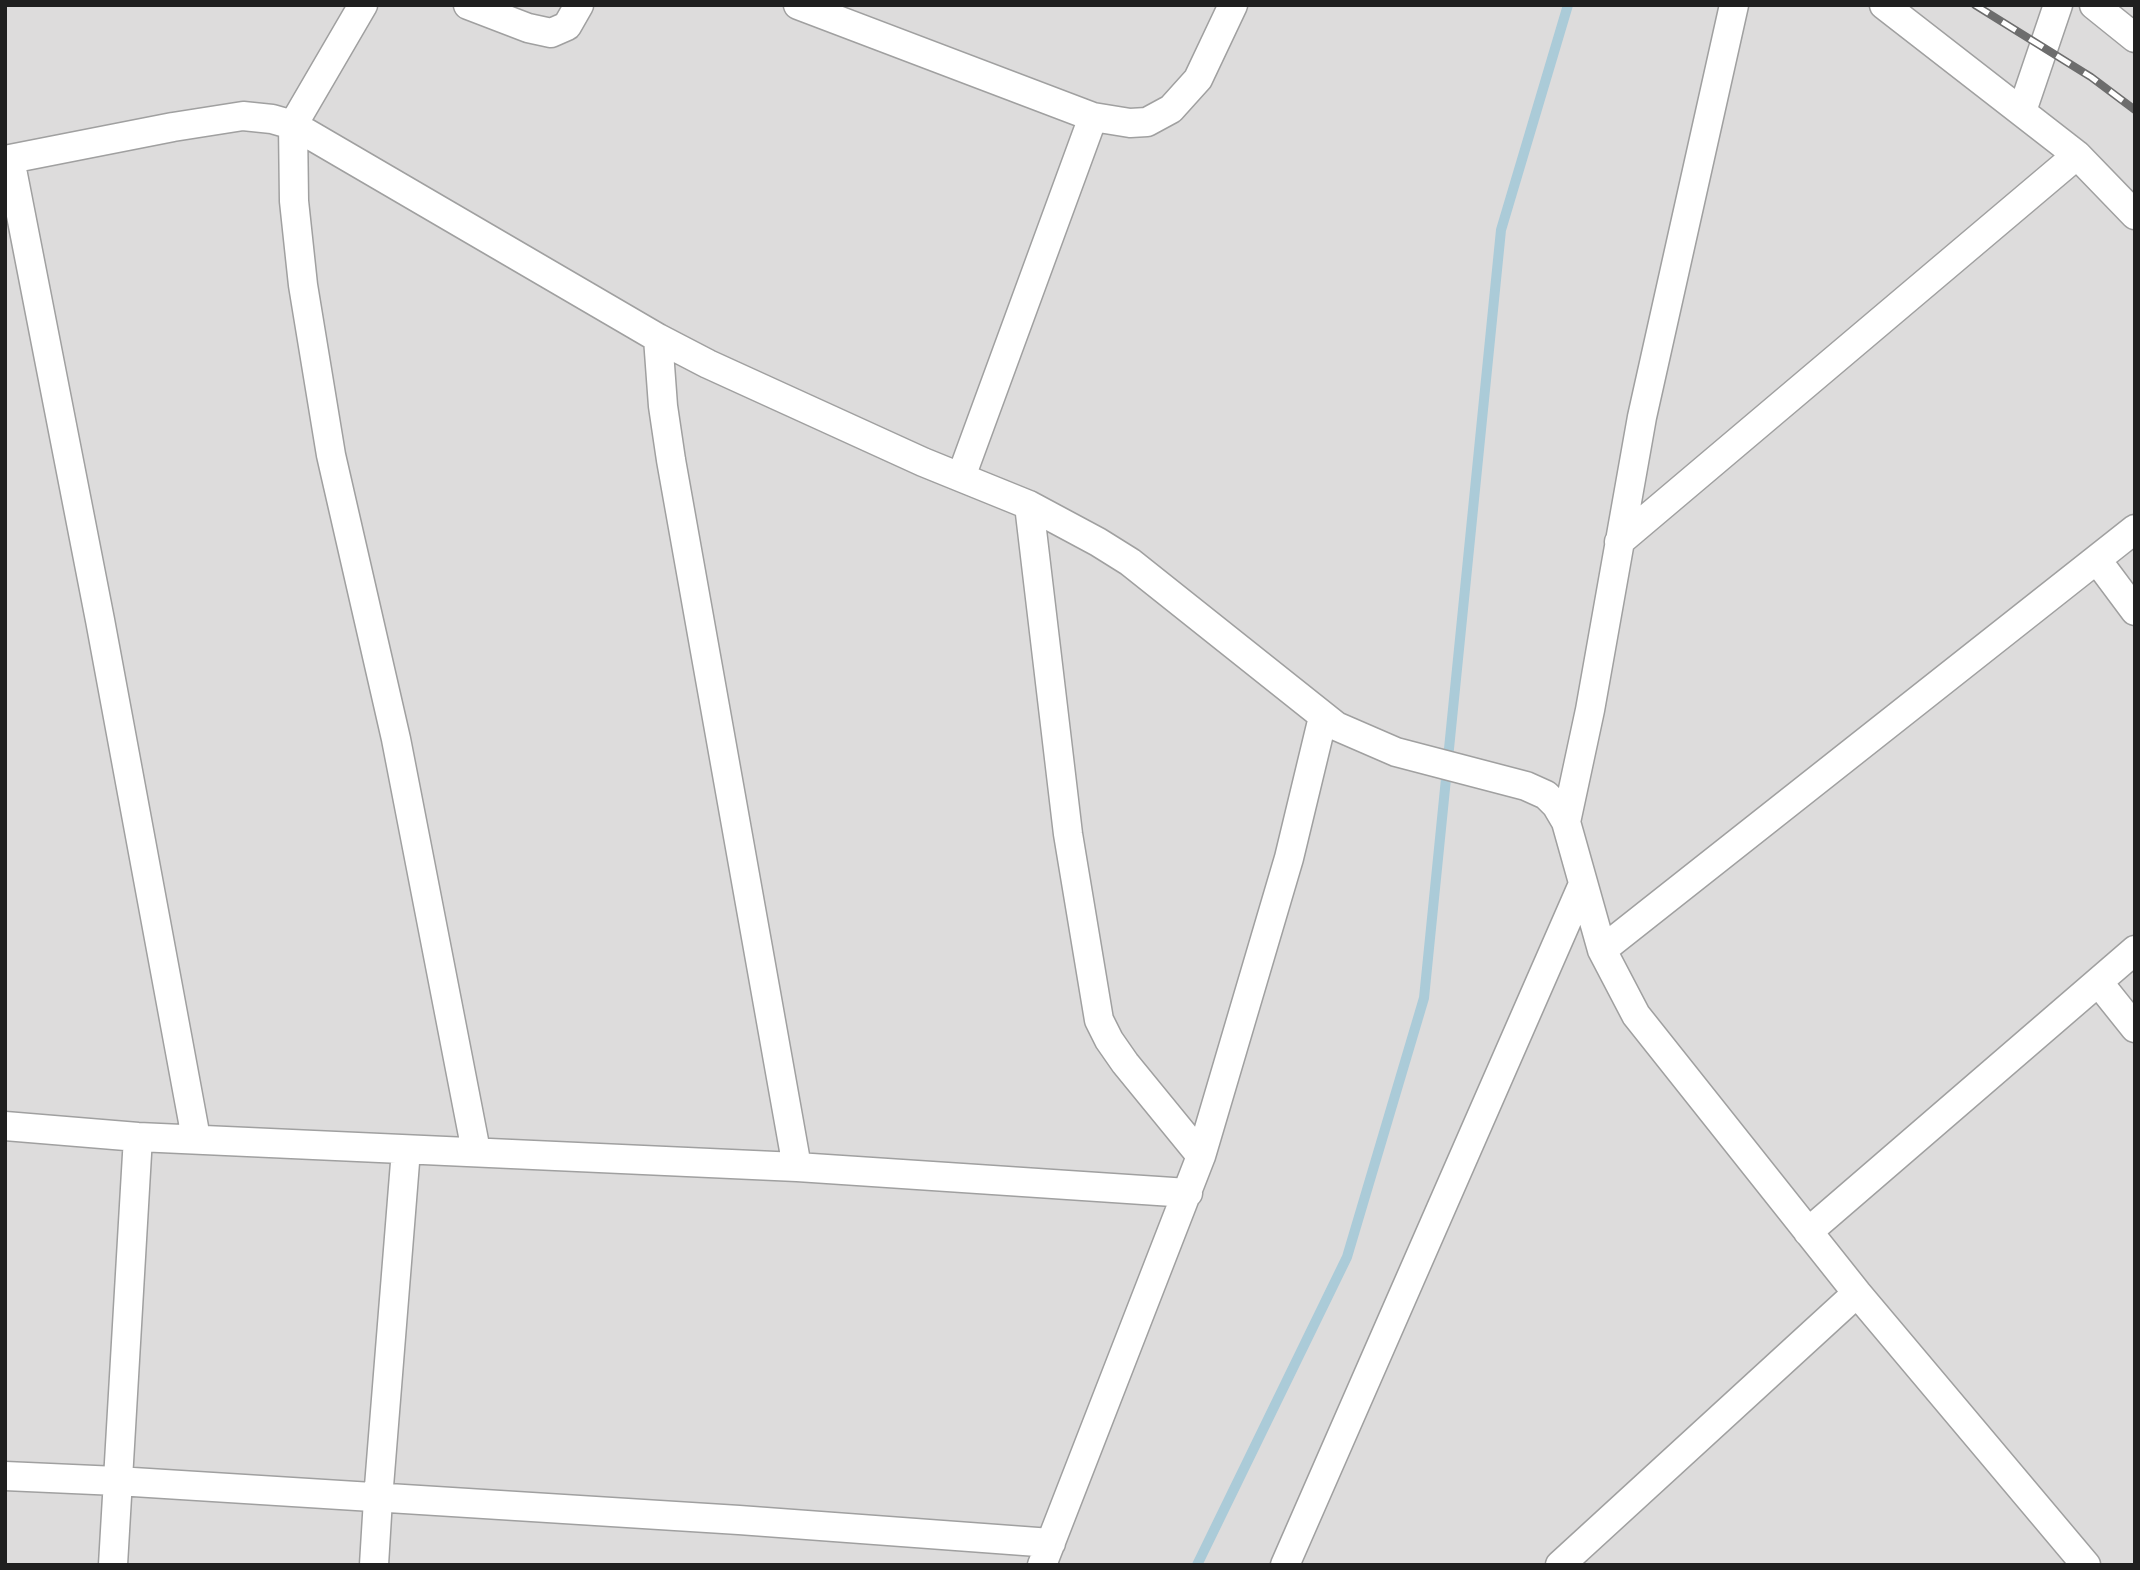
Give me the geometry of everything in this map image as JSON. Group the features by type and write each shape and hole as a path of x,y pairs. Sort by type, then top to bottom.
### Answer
{"street":[{"path":"363,5 293,125 295,201 303,285 331,455 396,739 475,1152"},
{"path":"468,5 528,28 551,33 567,26 579,5"},
{"path":"798,5 1093,117 1130,123 1147,122 1171,109 1198,79 1233,5"},
{"path":"1566,822 1590,710 1645,404 1734,5"},
{"path":"1884,5 2077,155 2135,215"},
{"path":"2022,111 2058,5"},
{"path":"2094,5 2135,38"},
{"path":"196,1138 100,620 7,159 243,116 272,119 293,125 658,338 792,403 1068,524 1130,562 1323,717 1353,735 1396,752 1526,786 1546,795 1566,822 1602,950 1636,1015 1857,1293 2086,1565"},
{"path":"961,477 1093,117"},
{"path":"1619,542 2077,155"},
{"path":"658,338 663,406 673,473 797,1167"},
{"path":"1029,505 1068,834 1099,1020 1125,1063 1201,1156"},
{"path":"1602,950 2135,529"},
{"path":"2097,560 2135,611"},
{"path":"5,1476 753,1521 1047,1554 1201,1156 1289,858 1323,717"},
{"path":"1285,1565 1583,884"},
{"path":"1808,1232 2135,950"},
{"path":"2099,983 2135,1028"},
{"path":"5,1126 138,1137 797,1167 1188,1194"},
{"path":"113,1565 138,1137"},
{"path":"374,1565 406,1150"},
{"path":"1560,1565 1857,1293"}],"shaded area":[{"path":"5,5 2135,5 2135,1565 5,1565"}],"waterway":[{"path":"1197,1565 1347,1257 1424,998 1501,230 1568,5"}],"railway":[{"path":"1975,5 2091,77 2135,110"}]}
